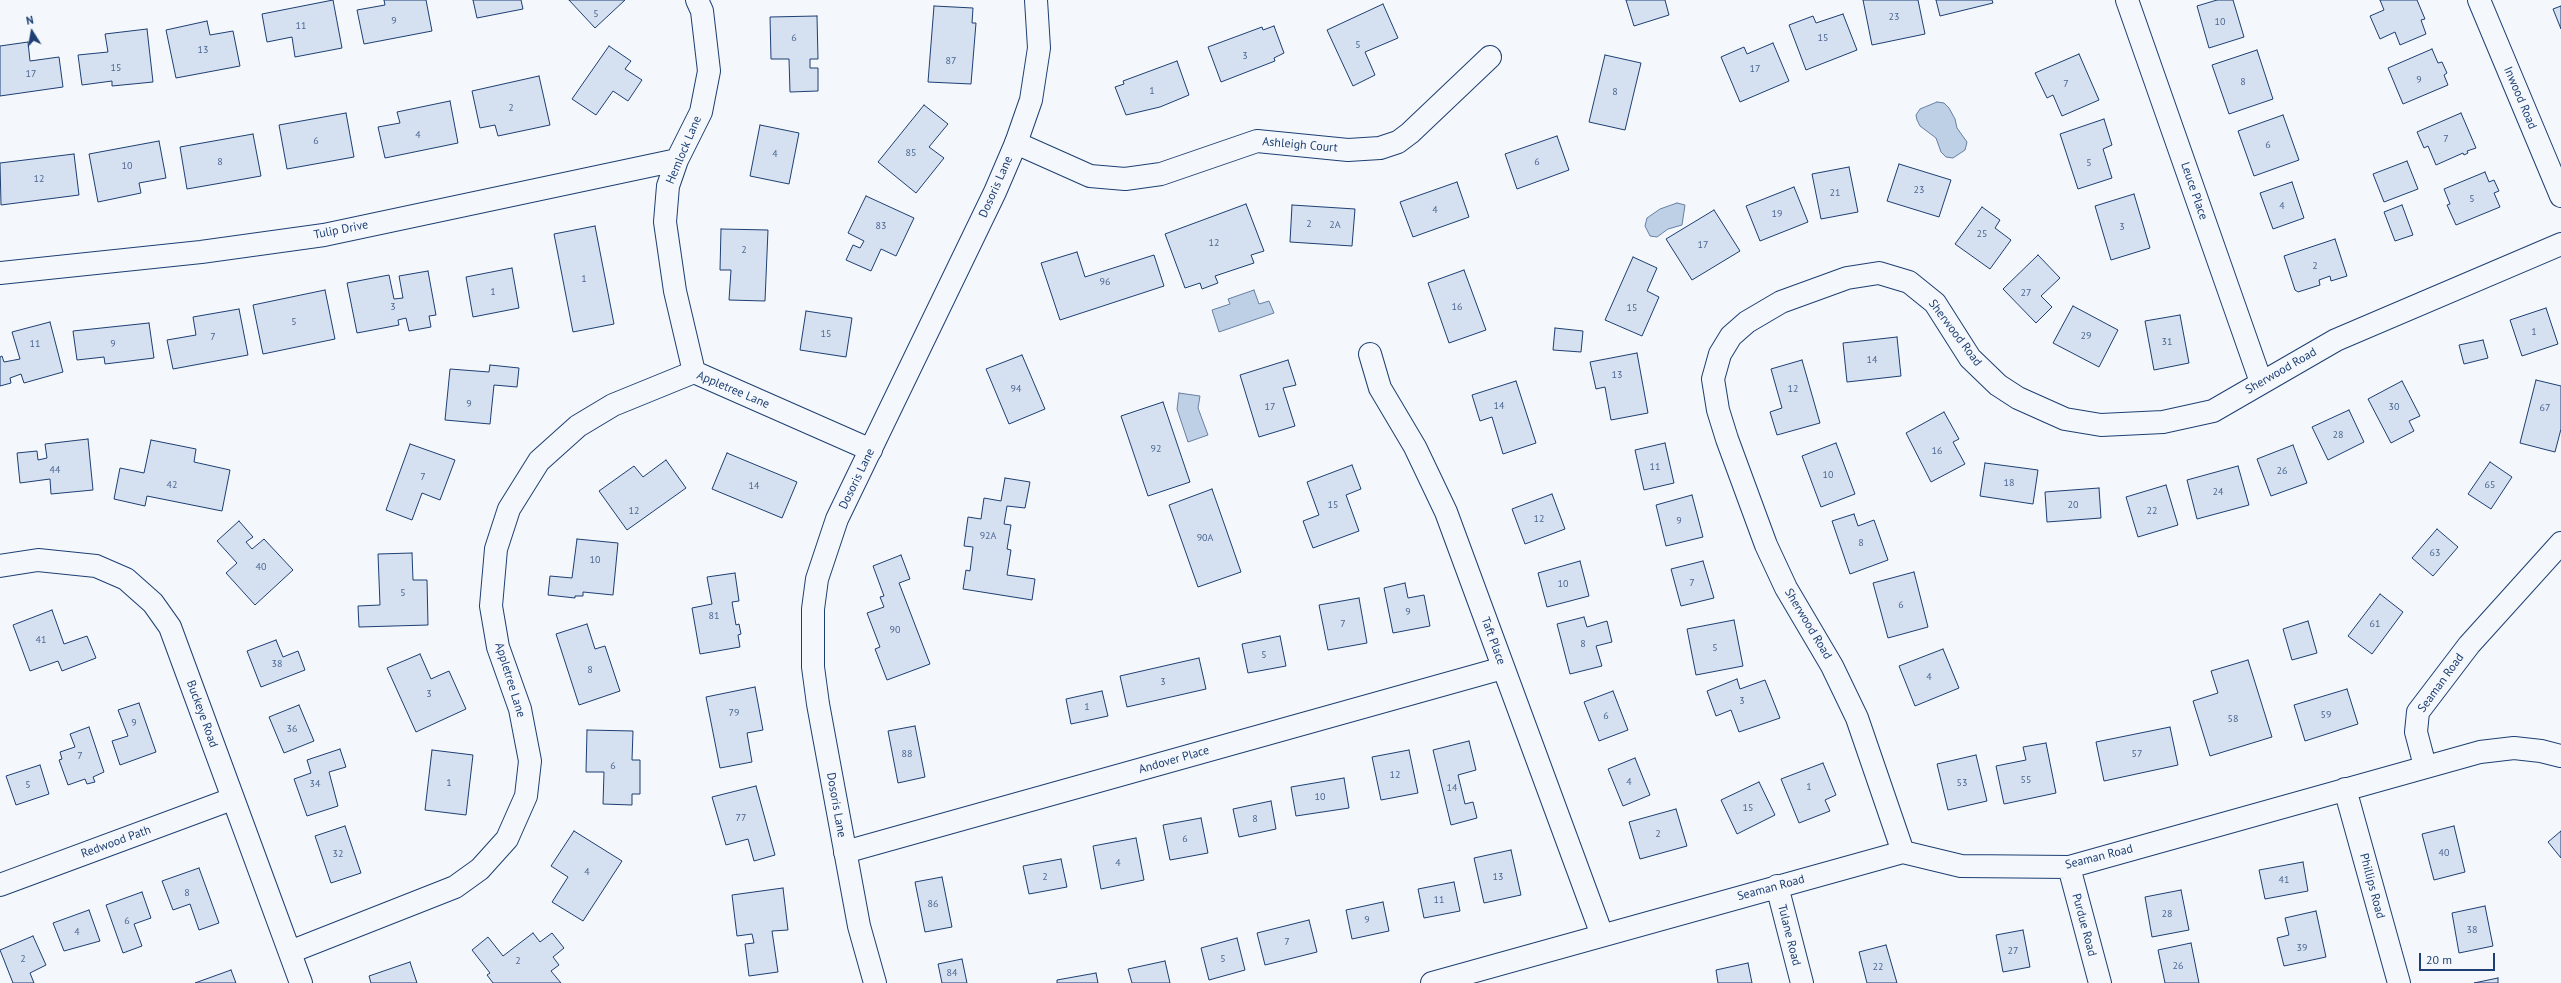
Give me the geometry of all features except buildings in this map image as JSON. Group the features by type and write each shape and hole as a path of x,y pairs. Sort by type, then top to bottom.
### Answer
{"street":[{"name":"Hemlock Lane","path":"694,372 675,291 665,222 668,186 677,160 701,112 709,71 702,11 697,0"},
{"name":"Dosoris Lane","path":"875,983 859,926 818,704 813,667 813,609 817,580 827,544 837,519 995,192 1016,143 1031,100 1039,48 1036,0"},
{"name":"Leuce Place","path":"2128,0 2261,382"},
{"name":"Inwood Road","path":"2479,0 2561,196"},
{"name":"Ashleigh Court","path":"1016,143 1090,176 1125,179 1161,174 1257,141 1348,150 1380,148 1398,142 1410,133 1490,57"},
{"name":"Tulip Drive","path":"0,273 201,252 324,234 677,160"},
{"name":"Sherwood Road","path":"1903,852 1857,718 1832,666 1786,588 1766,545 1727,439 1718,410 1713,379 1720,354 1731,336 1747,322 1781,302 1847,278 1879,273 1908,282 1935,303 1970,358 1998,386 2018,398 2065,419 2101,424 2163,422 2213,411 2336,340 2561,244"},
{"name":"Taft Place","path":"1370,354 1380,388 1415,447 1446,512 1502,668 1602,935"},
{"name":"Appletree Lane","path":"290,952 455,887 480,869 507,839 526,796 530,761 520,709 498,647 491,606 496,549 509,508 539,461 578,426 613,405 694,372 871,450"},
{"name":"Seaman Road","path":"1432,983 1903,852 1961,866 2068,867 2425,766 2416,732 2418,712 2469,645 2561,543"},
{"name":"Buckeye Road","path":"0,566 38,560 96,566 126,579 153,603 170,627 232,799 301,983"},
{"name":"Andover Place","path":"845,852 1502,668"},
{"path":"2425,766 2480,752 2514,748 2542,751 2561,756"},
{"name":"Phillips Road","path":"2345,789 2399,983"},
{"name":"Redwood Path","path":"0,885 232,799"},
{"name":"Purdue Road","path":"2068,867 2100,983"},
{"name":"Tulane Road","path":"1777,886 1802,983"}],"water":[{"path":"1937,102 1944,103 1949,108 1955,119 1957,128 1967,142 1965,150 1953,158 1946,157 1941,152 1936,138 1920,126 1917,120 1916,115 1920,109"},
{"path":"1677,203 1685,205 1682,225 1668,229 1657,237 1650,236 1645,226 1647,218 1660,209"},
{"path":"1254,290 1259,304 1269,301 1274,313 1219,332 1212,310 1230,304 1228,299"},
{"path":"1179,393 1200,396 1198,408 1208,435 1188,442 1177,409"}]}
